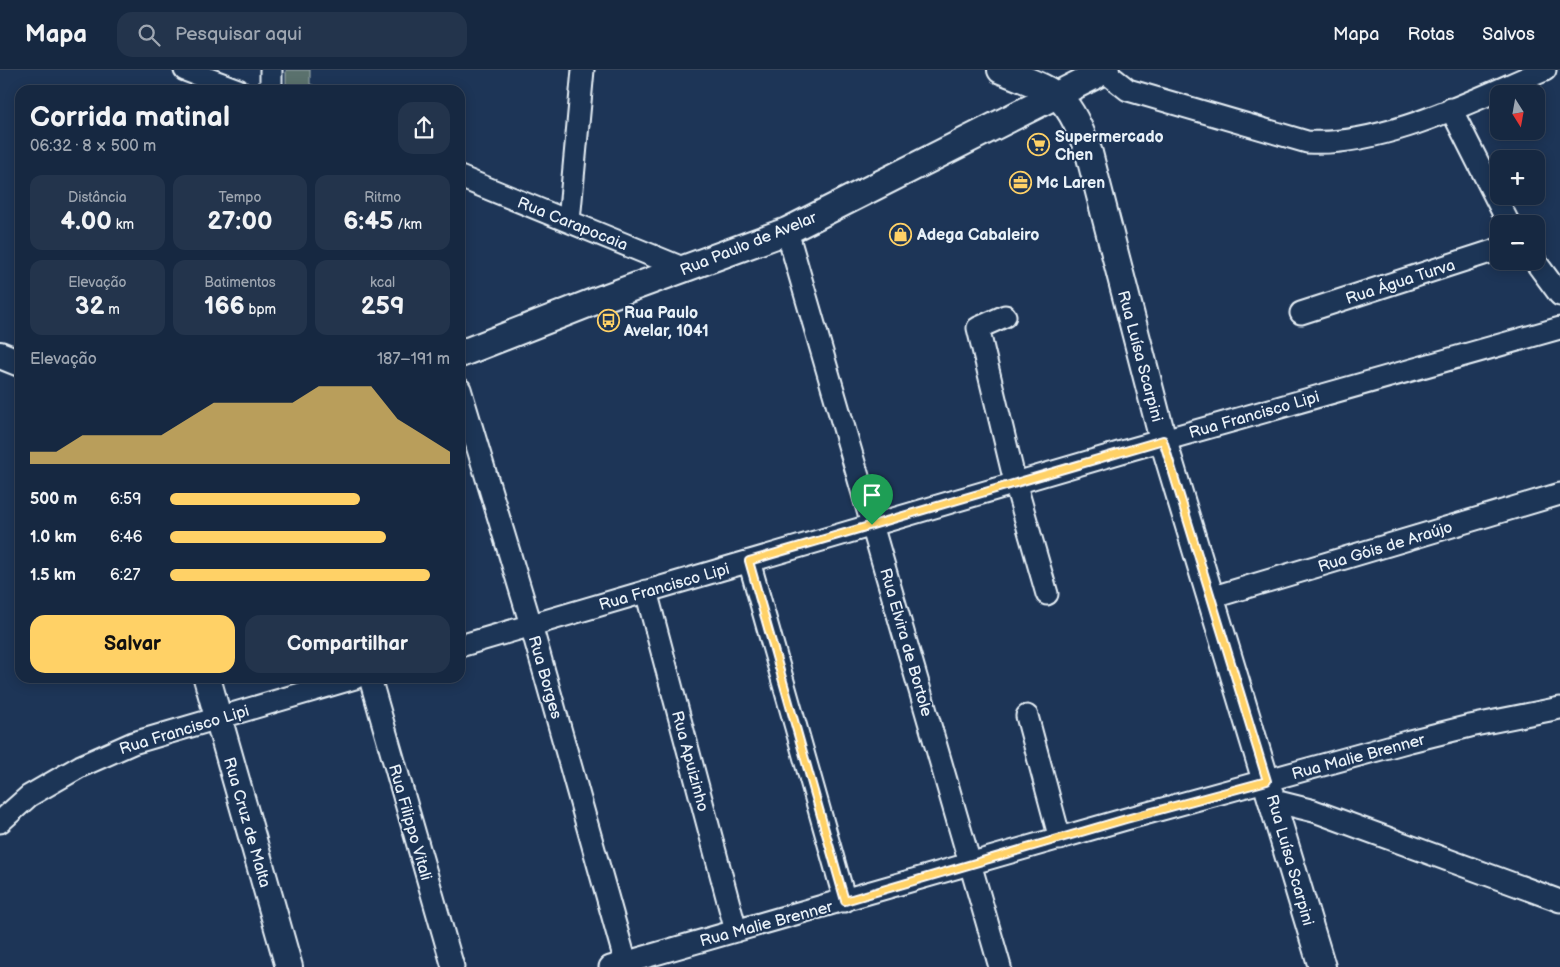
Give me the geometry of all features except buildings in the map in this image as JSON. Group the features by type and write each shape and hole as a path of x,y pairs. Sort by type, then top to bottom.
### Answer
{"street":[{"path":"185,70 225,85"},
{"path":"271,70 272,85"},
{"path":"569,221 583,70"},
{"path":"1001,70 1058,95"},
{"path":"1104,70 1128,90 1307,142 1324,143 1356,139 1402,127 1545,70"},
{"name":"Rua Paulo de Avelar","path":"465,352 685,268 787,232 1104,70"},
{"name":"Rua Luísa Scarpini","path":"1058,95 1077,122 1089,153 1163,440 1322,967"},
{"path":"1451,109 1504,215"},
{"name":"Rua Carapocaia","path":"465,179 685,268"},
{"name":"Rua Elvira de Bortole","path":"787,232 1000,967"},
{"name":"Rua Água Turva","path":"1301,313 1490,251"},
{"path":"1541,270 1560,296"},
{"path":"1005,316 978,328 1015,482 1047,594"},
{"name":"Rua Francisco Lipi","path":"465,645 1015,482 1560,328"},
{"path":"0,355 15,361"},
{"name":"Rua Borges","path":"465,406 531,625 621,965"},
{"name":"Rua Góis de Araújo","path":"1210,598 1560,494"},
{"path":"749,561 845,901"},
{"name":"Rua Apuizinho","path":"646,591 736,931"},
{"name":"Rua Cruz de Malta","path":"208,683 289,967"},
{"name":"Rua Francisco Lipi","path":"0,822 29,796 81,766 133,743 338,683"},
{"name":"Rua Filippo Vitali","path":"371,683 453,967"},
{"name":"Rua Malie Brenner","path":"621,965 1060,839 1270,791 1462,728 1560,708"},
{"path":"1027,716 1060,839"},
{"path":"1270,791 1314,811 1560,900"}],"green space":[{"path":"286,70 310,70 310,84 313,85 286,85"}],"place":[{"name":"Supermercado Chen","path":"1039,145"},
{"name":"Mc Laren","path":"1020,182"},
{"name":"Adega Cabaleiro","path":"901,234"},
{"name":"Rua Paulo Avelar, 1041","path":"608,321"}],"route":[{"path":"1163,440 1267,781 1126,819 845,901 749,561 872,525 1163,440"}]}
